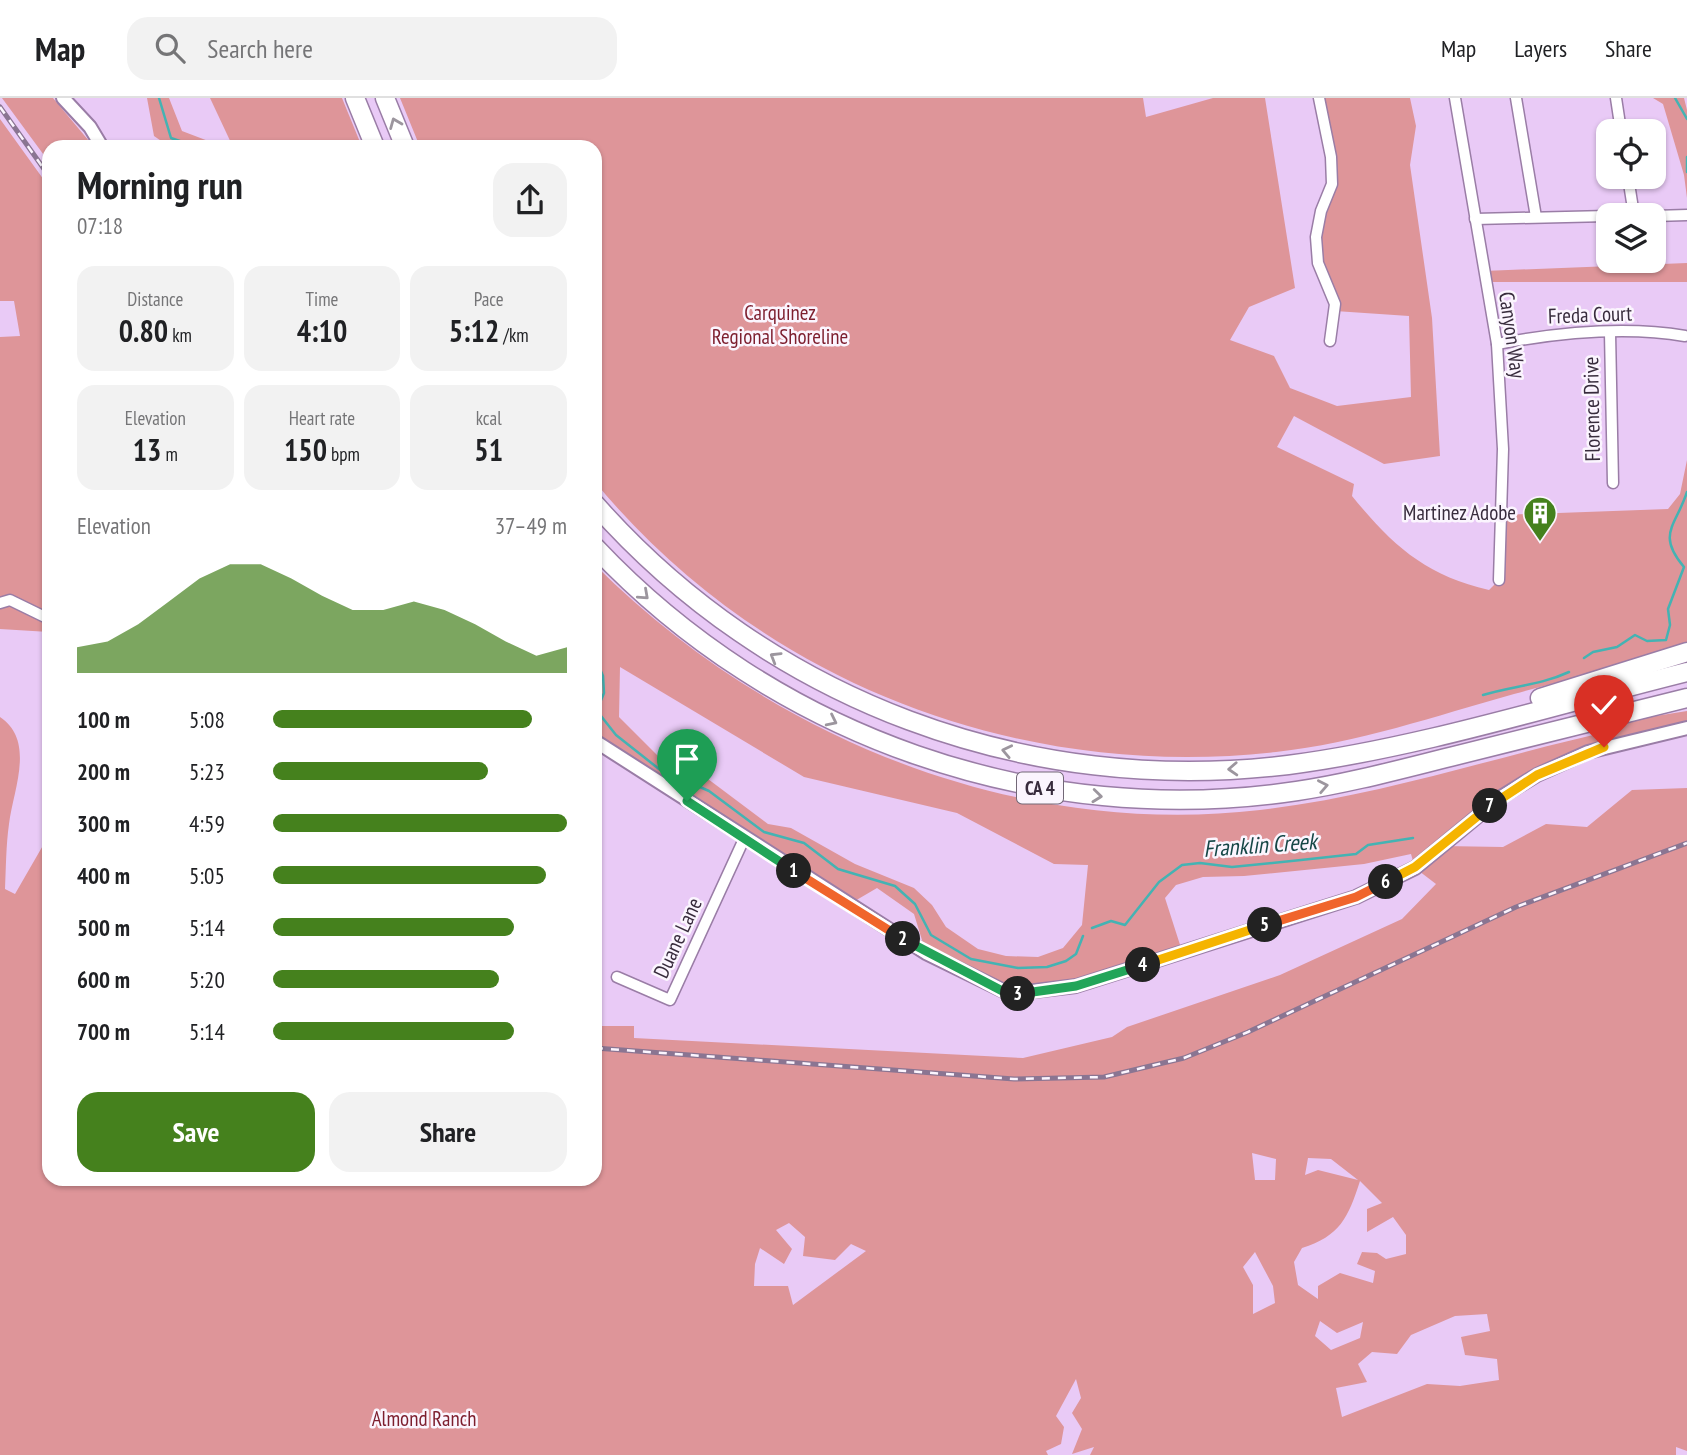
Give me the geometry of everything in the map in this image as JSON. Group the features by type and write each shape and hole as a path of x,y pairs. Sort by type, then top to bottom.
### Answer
{"highway":[{"path":"355,98 372,140"},
{"path":"385,98 402,140"},
{"name":"CA 4","path":"602,511 668,577 761,648 865,704 978,744 1093,766 1202,770 1300,763 1444,733 1687,672"},
{"name":"CA 4","path":"602,554 640,592 694,637 794,702 903,751 979,775 1037,788 1106,797 1176,800 1277,794 1354,780 1687,698"},
{"path":"1444,733 1583,683 1687,652"},
{"path":"1548,732 1687,710"}],"street":[{"path":"63,98 90,127 98,140"},
{"path":"1319,98 1332,171 1332,184 1321,211 1316,237 1318,263 1335,304 1330,341"},
{"name":"Canyon Way","path":"1455,98 1497,344 1503,449 1499,580"},
{"path":"1516,98 1536,217"},
{"path":"1616,98 1619,119"},
{"path":"1666,216 1687,215"},
{"path":"1475,219 1596,216"},
{"name":"Freda Court","path":"1497,344 1550,334 1663,332 1685,336"},
{"name":"Florence Drive","path":"1610,333 1613,483"},
{"path":"5,602 42,616"},
{"path":"602,746 744,839 926,953 1010,995 1076,986 1356,897 1415,867 1501,797 1537,775 1596,750 1687,728"},
{"name":"Duane Lane","path":"617,977 670,1000 744,839"}],"green space":[{"path":"2,98 53,98 88,140 42,140 42,152"},
{"path":"147,98 169,98 182,131 206,140 160,140 154,136"},
{"path":"210,98 342,98 359,140 230,140"},
{"name":"Carquinez Regional Shoreline","path":"400,98 1143,98 1146,117 1213,98 1265,98 1295,288 1249,307 1230,340 1274,356 1290,388 1337,406 1411,397 1409,316 1335,311 1318,263 1316,237 1332,184 1319,98 1410,98 1416,126 1410,165 1432,318 1440,456 1384,464 1294,416 1277,447 1354,484 1352,496 1382,530 1396,544 1428,567 1466,584 1489,590 1499,580 1501,515 1668,509 1680,494 1687,460 1687,647 1426,720 1337,742 1276,752 1179,757 1084,750 991,732 901,703 815,663 735,613 661,552 602,489 602,140 417,140"},
{"path":"1653,98 1684,98 1687,110 1687,198 1684,175 1663,104"},
{"path":"0,119 42,177 42,632 0,629 0,337 20,336 14,301 0,301"},
{"path":"1687,263 1687,282 1486,282 1484,271 1596,267 1596,273 1666,273 1666,264"},
{"name":"Almond Ranch","path":"602,571 663,626 738,680 817,726 900,763 987,790 1077,808 1168,815 1260,810 1305,804 1394,785 1615,730 1631,720 1687,711 1687,728 1662,732 1537,775 1443,846 1503,847 1546,824 1587,827 1632,790 1687,788 1687,1451 1676,1447 1676,1455 1090,1455 1094,1447 1072,1454 1082,1429 1072,1413 1081,1398 1076,1379 1056,1416 1064,1427 1061,1444 1046,1451 1048,1455 0,1455 0,717 11,727 20,752 20,767 8,832 5,889 15,894 42,847 42,1186 602,1186 602,1026 634,1026 634,1038 1023,1058 1112,1037 1127,1027 1280,975 1402,919 1436,884 1415,868 1411,854 1364,864 1244,876 1203,877 1176,885 1165,898 1182,951 1076,986 1010,994 926,953 914,914 877,888 848,905 602,746","holes":["620,667 804,777 957,813 1054,864 1088,865 1082,925 1063,948 1038,957 1006,956 978,949 946,927 932,905 914,888 855,864 791,828 768,824 700,773 664,762 619,717","1252,1153 1276,1159 1275,1180 1255,1180","1308,1158 1331,1159 1358,1180 1318,1170 1305,1175","1360,1181 1382,1203 1367,1209 1367,1232 1393,1217 1406,1235 1406,1254 1386,1259 1377,1253 1362,1252 1357,1264 1375,1271 1373,1283 1340,1273 1318,1286 1318,1299 1298,1285 1294,1262 1302,1248 1325,1238 1341,1224","789,1223 805,1237 803,1256 835,1260 851,1244 866,1251 793,1305 788,1286 754,1286 755,1264 760,1248 784,1264 792,1249 776,1230","1255,1252 1273,1286 1275,1303 1253,1314 1253,1285 1243,1267","1487,1314 1490,1331 1461,1337 1465,1355 1497,1359 1499,1380 1460,1386 1427,1384 1342,1417 1336,1388 1367,1382 1358,1364 1372,1352 1397,1354 1411,1335 1455,1316","1320,1321 1337,1333 1363,1322 1360,1338 1331,1350 1315,1336"]}],"waterway":[{"name":"Franklin Creek","path":"159,98 171,138 177,140"},
{"name":"Franklin Creek","path":"1675,98 1687,119"},
{"name":"Franklin Creek","path":"1687,157 1687,172"},
{"name":"Franklin Creek","path":"1584,658 1593,652 1617,647 1635,635 1647,641 1666,640 1670,625 1668,609 1684,567 1671,546 1671,530 1687,492"},
{"name":"Franklin Creek","path":"1483,695 1548,680 1569,672"},
{"name":"Franklin Creek","path":"602,674 602,698"},
{"name":"Franklin Creek","path":"602,717 616,735 659,769 709,791 764,832 804,843 838,869 895,886 915,904 931,935 971,959 1018,968 1047,967 1066,961 1076,954 1083,936"},
{"name":"Franklin Creek","path":"1092,928 1111,921 1125,925 1159,882 1182,865 1200,863 1232,867 1356,854 1368,845 1413,838"}],"railway":[{"path":"0,107 42,166"},
{"path":"602,1049 1014,1079 1104,1077 1184,1058 1248,1032 1516,907 1687,843"}],"place":[{"name":"Martinez Adobe","path":"1540,543"}],"route":[{"path":"687,801 926,953 1010,995 1076,986 1356,897 1415,867 1501,797 1537,775 1604,747"}]}
